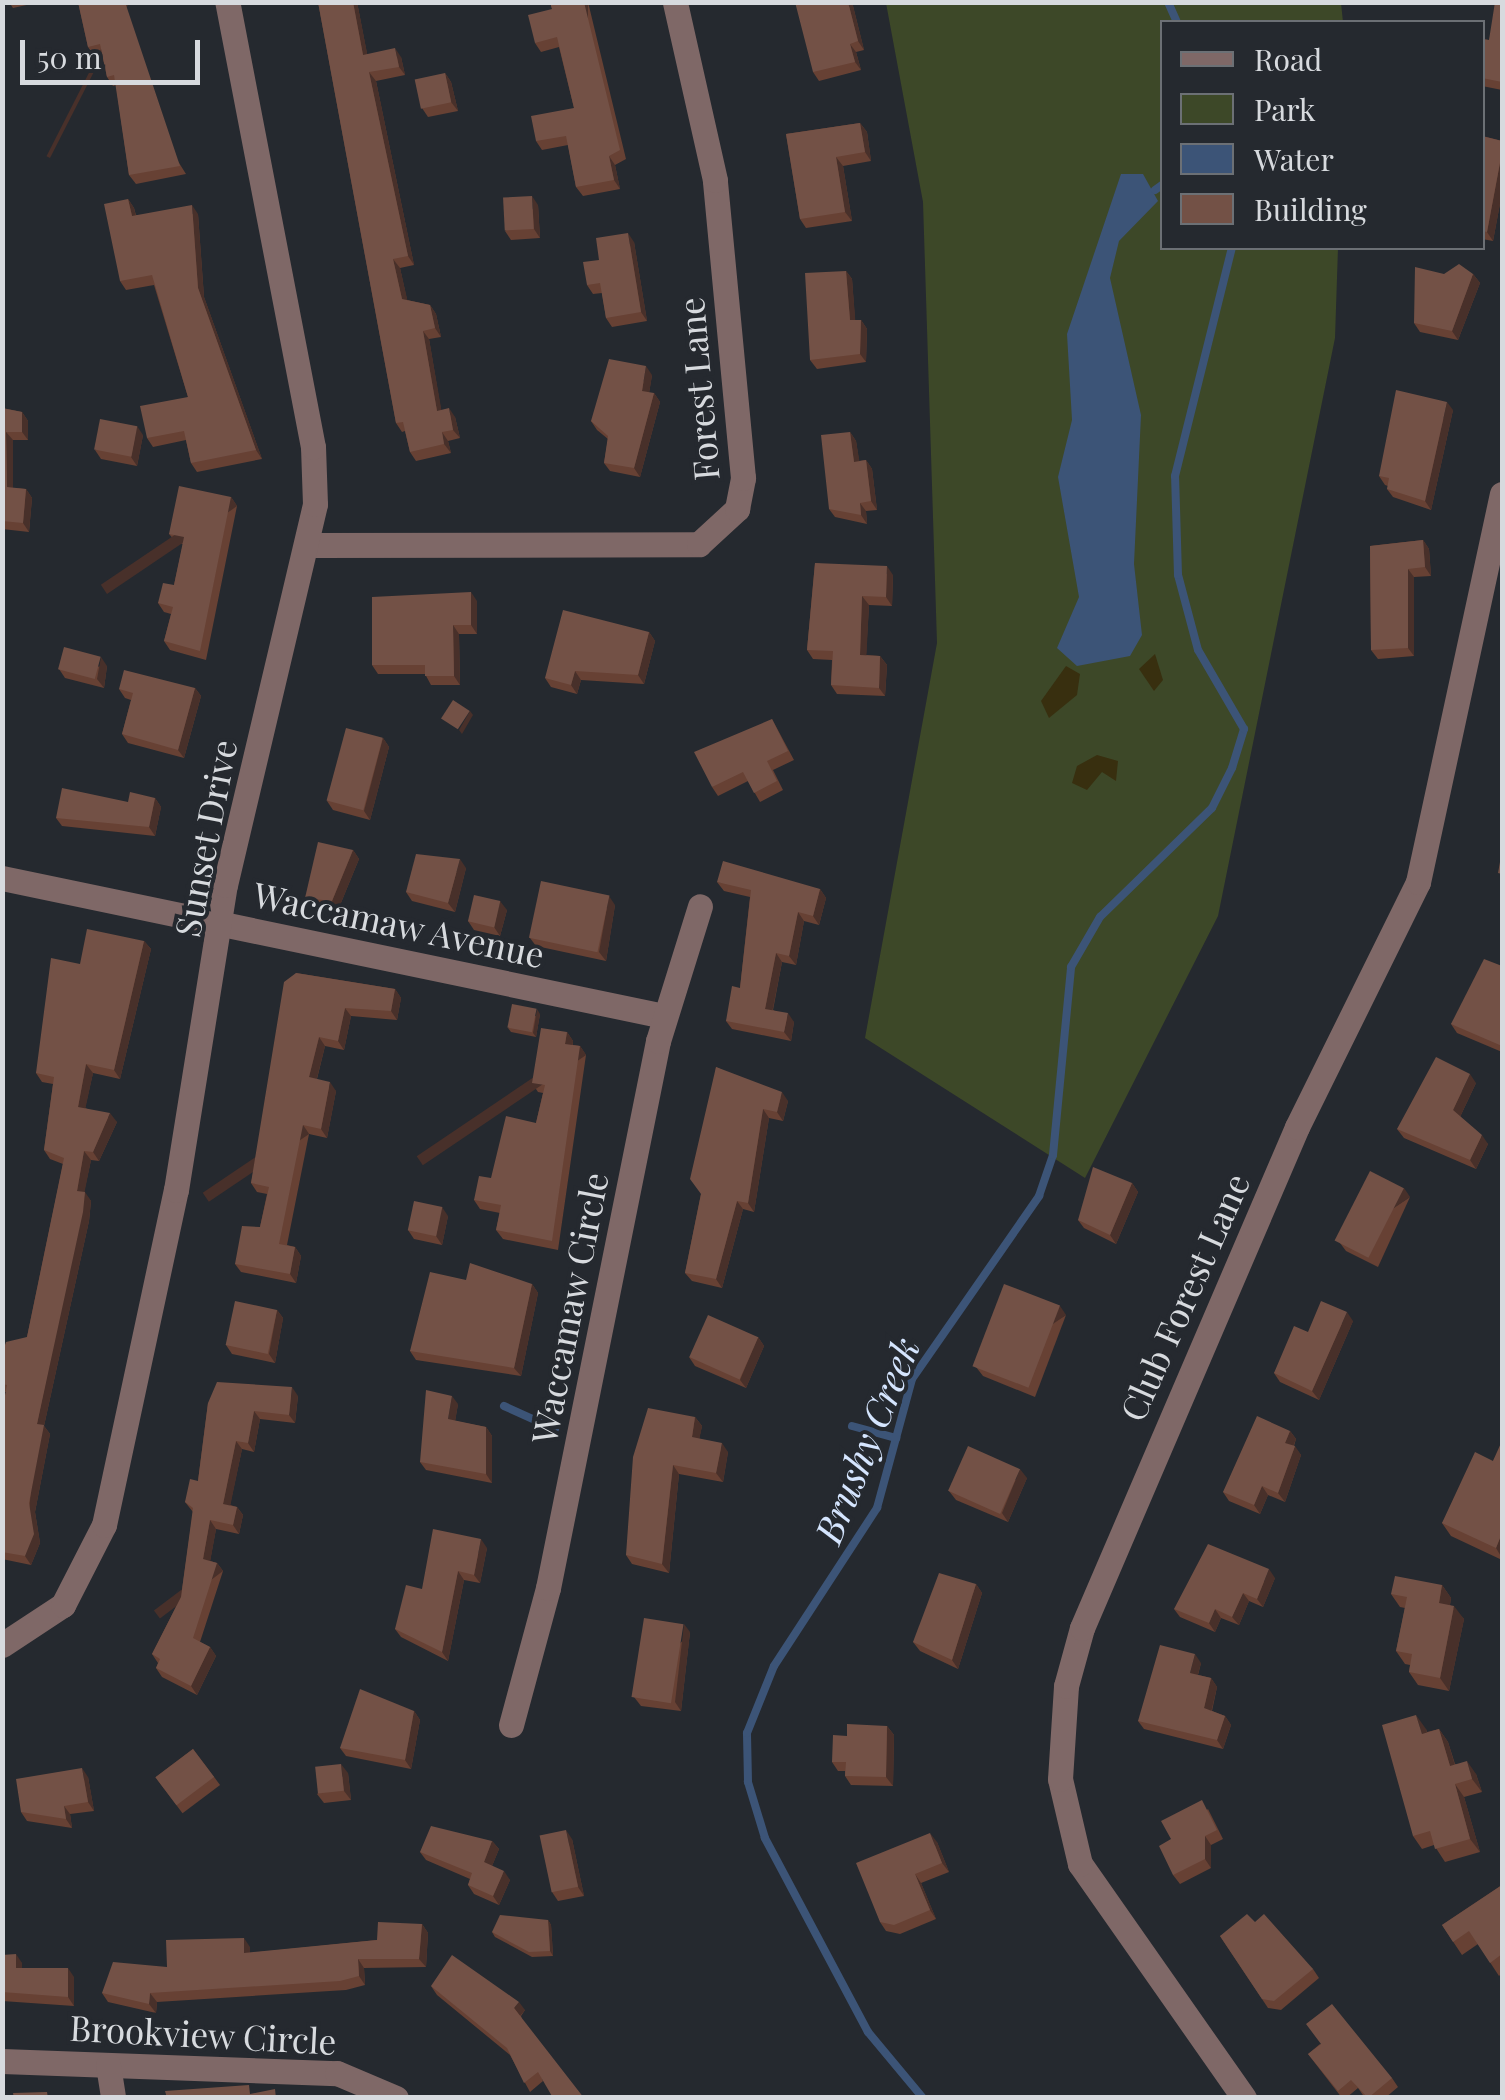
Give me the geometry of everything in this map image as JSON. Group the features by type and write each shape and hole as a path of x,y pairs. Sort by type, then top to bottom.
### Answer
{"street":[{"name":"Sunset Drive","path":"2,1645 63,1605 99,1539 223,924 308,545 313,447 227,2"},
{"name":"Forest Lane","path":"308,545 699,544 738,509 743,478 714,180 675,2"},
{"name":"Club Forest Lane","path":"1244,2098 1080,1864 1060,1778 1066,1686 1082,1628 1289,1145 1418,882 1502,494"},
{"name":"Waccamaw Avenue","path":"2,878 664,1016"},
{"name":"Waccamaw Circle","path":"511,1725 548,1588 664,1016 700,906"},
{"name":"Brookview Circle","path":"2,2062 337,2073 396,2098"},
{"path":"108,2064 114,2098"}],"green space":[{"path":"886,3 1341,3 1343,20 1160,20 1160,250 1338,250 1335,338 1218,916 1085,1178 865,1038 937,643 923,202"}],"sand":[{"path":"1155,654 1163,680 1154,691 1139,669"},
{"path":"1066,666 1080,674 1077,695 1049,718 1041,701"},
{"path":"1097,755 1118,761 1116,781 1102,772 1087,790 1072,783 1077,766"}],"water":[{"path":"1121,174 1143,174 1158,201 1119,241 1110,278 1141,415 1134,564 1142,635 1130,656 1077,666 1057,648 1079,597 1058,477 1072,420 1067,334"}],"building":[{"path":"78,2 125,2 180,166 129,175 114,75 107,77 100,44 88,47"},
{"path":"318,2 353,2 363,55 395,48 399,67 369,72 408,256 393,259 402,299 430,305 435,328 423,331 437,411 449,408 453,430 442,432 444,444 410,452 403,422 396,423"},
{"path":"550,2 584,2 620,150 609,156 614,180 576,187 566,136 536,141 531,116 574,108 557,37 535,43 528,15 552,9"},
{"path":"795,2 848,2 858,41 850,44 855,62 813,72"},
{"path":"1495,2 1502,2 1502,82 1485,79 1485,39 1489,40"},
{"path":"445,73 451,102 421,109 415,79"},
{"path":"860,123 865,152 836,157 845,212 800,219 786,134"},
{"path":"1485,137 1502,141 1485,232"},
{"path":"532,196 534,229 505,230 503,198"},
{"path":"128,199 132,216 192,205 198,288 256,450 191,463 184,431 147,438 140,406 188,397 152,275 120,281 104,204"},
{"path":"628,233 641,312 606,318 600,283 587,285 583,262 599,260 596,238"},
{"path":"1459,264 1473,274 1452,331 1414,323 1415,267 1444,274"},
{"path":"846,271 850,320 861,320 860,354 810,360 805,273"},
{"path":"609,359 646,366 642,391 654,393 634,468 604,463 608,436 591,421"},
{"path":"1396,390 1447,402 1425,501 1387,489 1389,478 1379,476"},
{"path":"2,408 22,412 22,432 6,432 7,487 26,489 23,523 2,521"},
{"path":"100,419 137,426 131,457 94,449"},
{"path":"850,432 854,462 866,460 871,501 860,503 861,515 829,509 821,435"},
{"path":"179,486 231,497 200,651 164,641 173,607 158,603 163,583 174,585 184,537 169,534"},
{"path":"1423,540 1425,567 1408,569 1408,648 1371,650 1370,546"},
{"path":"815,563 887,566 886,597 862,596 860,655 880,656 879,688 831,685 833,651 807,650"},
{"path":"471,592 471,625 453,625 454,676 425,676 425,665 372,665 372,597"},
{"path":"563,610 649,632 638,675 575,671 571,685 545,678"},
{"path":"64,647 101,657 95,679 58,669"},
{"path":"124,670 195,688 178,750 122,734 133,693 119,689"},
{"path":"453,700 470,711 458,729 441,718"},
{"path":"772,719 788,751 767,761 777,781 754,793 743,772 712,787 694,752"},
{"path":"346,728 383,738 363,810 327,800"},
{"path":"62,788 128,802 130,792 155,798 149,827 56,818"},
{"path":"318,842 353,850 332,901 305,898"},
{"path":"416,854 460,859 448,903 406,892"},
{"path":"723,861 820,889 813,916 798,912 789,956 776,953 765,1009 788,1013 784,1032 726,1021 732,986 740,988 751,890 717,882"},
{"path":"541,881 609,896 597,952 529,938"},
{"path":"474,895 500,901 494,927 468,921"},
{"path":"87,929 144,941 114,1070 86,1064 78,1107 110,1113 93,1152 84,1151 77,1191 85,1192 83,1212 37,1424 44,1425 29,1503 34,1534 25,1556 2,1552 2,1411 7,1385 2,1384 2,1354 6,1342 27,1337 64,1158 44,1150 54,1077 36,1073 51,958 80,964"},
{"path":"1484,959 1502,966 1502,1046 1451,1024"},
{"path":"296,973 395,989 391,1011 345,1008 338,1041 319,1037 309,1077 330,1082 321,1129 303,1125 279,1244 295,1247 290,1274 235,1264 242,1226 260,1227 269,1187 251,1183 284,982"},
{"path":"512,1004 537,1009 532,1032 507,1028"},
{"path":"541,1028 567,1032 565,1044 580,1046 552,1241 496,1230 501,1205 474,1200 479,1176 491,1178 506,1116 536,1123 545,1085 532,1083"},
{"path":"1436,1057 1470,1074 1453,1110 1482,1135 1470,1160 1397,1129"},
{"path":"716,1067 782,1092 777,1112 763,1109 748,1203 737,1201 716,1279 685,1273 701,1194 690,1179"},
{"path":"1093,1167 1132,1183 1110,1235 1078,1220"},
{"path":"1370,1171 1404,1188 1368,1258 1335,1240"},
{"path":"414,1201 442,1207 436,1236 408,1230"},
{"path":"470,1263 532,1284 514,1368 410,1351 430,1272 466,1280"},
{"path":"1004,1284 1060,1306 1028,1388 972,1366"},
{"path":"235,1301 277,1310 268,1354 226,1345"},
{"path":"1321,1301 1347,1312 1312,1391 1274,1373 1294,1326 1308,1332"},
{"path":"708,1315 758,1337 740,1379 689,1357"},
{"path":"217,1382 292,1387 289,1415 254,1411 248,1443 236,1441 223,1504 237,1507 233,1525 210,1520 203,1559 217,1563 193,1638 210,1647 191,1686 156,1668 160,1659 152,1654 181,1597 193,1508 185,1502 190,1479 198,1481 208,1403"},
{"path":"426,1390 452,1396 448,1419 486,1427 486,1474 420,1462"},
{"path":"648,1408 695,1417 692,1437 722,1443 716,1473 673,1465 662,1564 626,1555 633,1457"},
{"path":"1257,1416 1290,1431 1285,1443 1295,1446 1278,1493 1262,1486 1254,1505 1223,1492"},
{"path":"1501,1443 1502,1533 1496,1548 1442,1523 1475,1452 1493,1461"},
{"path":"968,1446 1020,1469 1000,1514 948,1491"},
{"path":"433,1529 481,1539 474,1575 458,1571 442,1652 395,1629 406,1585 422,1589"},
{"path":"1208,1544 1269,1569 1257,1599 1243,1593 1232,1617 1215,1609 1209,1623 1174,1609"},
{"path":"939,1573 976,1584 952,1660 913,1642"},
{"path":"1395,1576 1442,1585 1439,1603 1454,1606 1440,1678 1409,1672 1412,1654 1396,1651 1407,1597 1391,1594"},
{"path":"644,1618 684,1624 671,1703 631,1697"},
{"path":"1160,1645 1195,1654 1190,1673 1211,1678 1204,1708 1225,1716 1217,1740 1138,1721"},
{"path":"360,1689 414,1711 405,1760 340,1748"},
{"path":"1416,1715 1422,1734 1439,1729 1450,1766 1467,1761 1472,1779 1455,1784 1470,1839 1435,1849 1430,1831 1413,1836 1382,1725"},
{"path":"847,1724 887,1726 886,1777 845,1776 846,1762 832,1762 833,1735 847,1736"},
{"path":"193,1749 214,1777 177,1805 155,1777"},
{"path":"341,1764 344,1791 318,1794 315,1767"},
{"path":"82,1768 88,1802 64,1806 66,1819 21,1812 16,1779"},
{"path":"1202,1800 1217,1830 1205,1836 1205,1859 1173,1875 1159,1846 1171,1839 1161,1821"},
{"path":"431,1826 492,1841 484,1862 504,1871 493,1896 468,1885 472,1873 420,1852"},
{"path":"566,1830 578,1887 552,1892 540,1836"},
{"path":"930,1833 942,1863 915,1874 930,1910 894,1925 880,1922 856,1863"},
{"path":"1502,1885 1502,1954 1490,1963 1469,1931 1453,1942 1442,1925"},
{"path":"1247,1914 1255,1922 1264,1914 1313,1969 1274,2001 1262,1999 1220,1936"},
{"path":"500,1915 548,1920 550,1951 529,1952 492,1932"},
{"path":"378,1922 422,1924 419,1959 358,1959 359,1976 340,1981 150,1993 149,2004 102,1993 113,1962 167,1967 166,1940 244,1938 244,1953 377,1940"},
{"path":"16,1954 16,1968 68,1968 68,1997 2,1992 2,1955"},
{"path":"452,1955 519,2002 514,2008 584,2098 553,2098 538,2072 524,2083 507,2048 431,1986"},
{"path":"1332,2004 1392,2078 1368,2098 1351,2080 1338,2091 1308,2054 1321,2044 1306,2024"},
{"path":"249,2085 250,2094 275,2089 276,2098 167,2098 165,2091"},
{"path":"47,2092 48,2098 14,2098 13,2093"}],"waterway":[{"name":"Brushy Creek","path":"1168,2 1176,20"},
{"path":"1155,190 1160,186"},
{"name":"Brushy Creek","path":"923,2098 868,2032 765,1838 748,1782 747,1733 774,1666 877,1508 912,1379 1039,1196 1053,1155 1071,967 1100,917 1212,808 1232,768 1244,729 1198,650 1178,575 1175,476 1232,250"},
{"path":"504,1406 555,1429"},
{"path":"852,1426 896,1438"}]}
